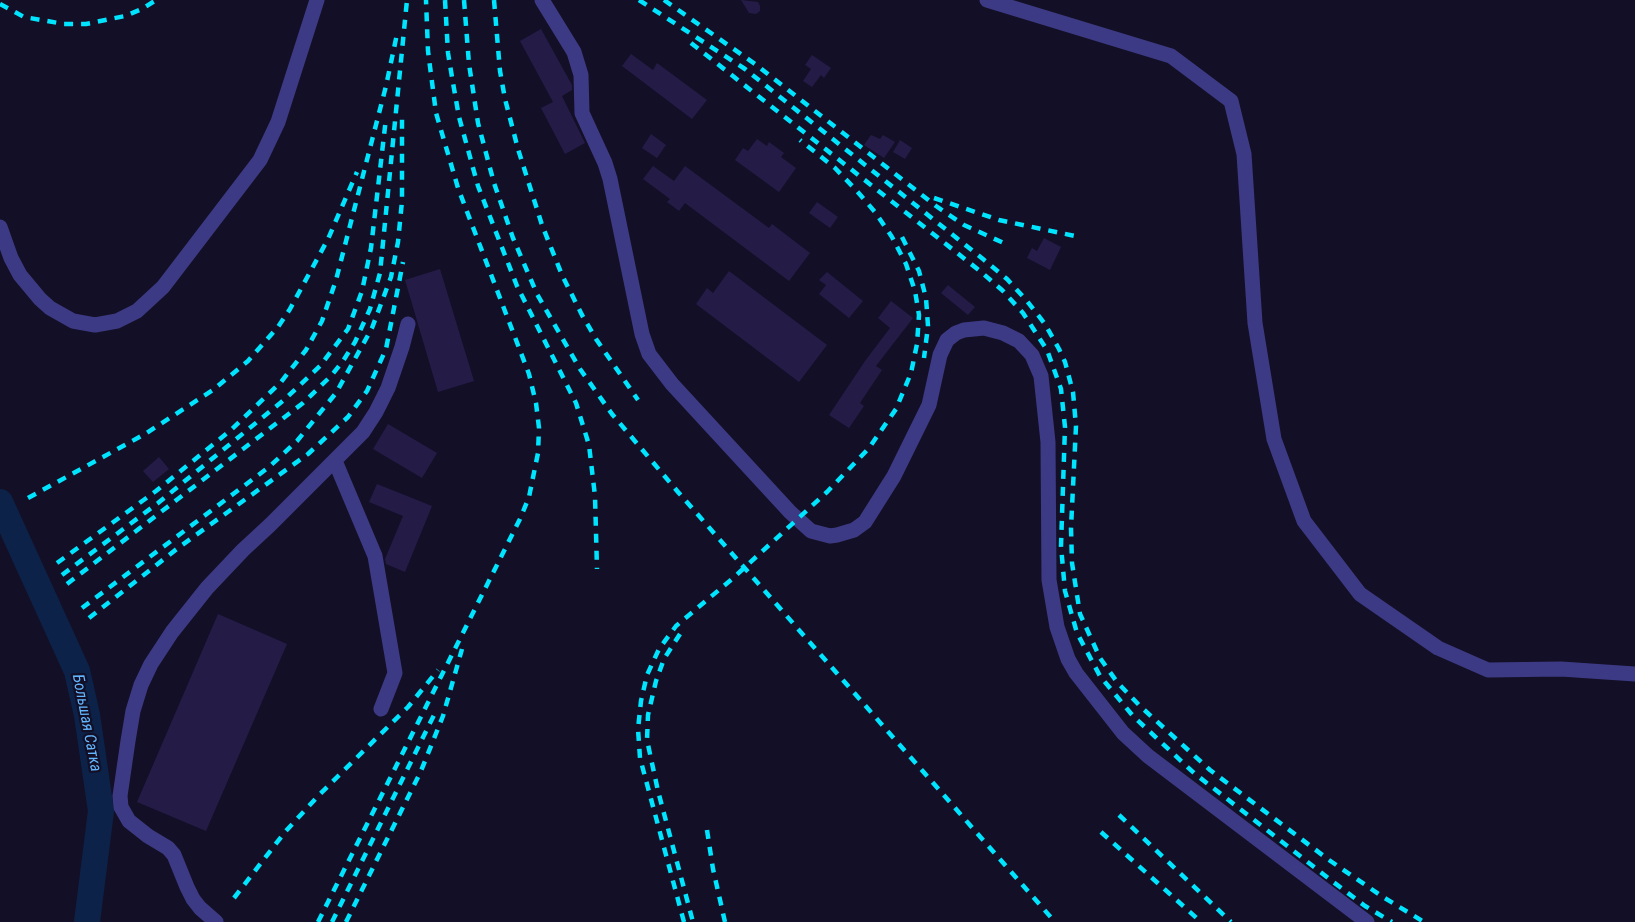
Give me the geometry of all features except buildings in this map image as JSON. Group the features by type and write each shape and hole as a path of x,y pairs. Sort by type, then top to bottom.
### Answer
{"lane":[{"path":"0,227 20,275 50,308 73,321 95,325 117,321 137,311 163,287 260,160 278,122 317,0"},
{"path":"542,0 574,52 581,75 582,113 610,178 642,334 650,354 672,384 756,477 811,531 830,536 854,530 865,522 894,476 929,405 940,355 947,340 964,330 984,328 1003,333 1019,341 1038,364 1041,376 1049,468 1049,579 1059,635 1076,673 1123,733 1148,756 1367,922"},
{"path":"987,0 1171,56 1232,101 1244,154 1255,323 1274,439 1304,521 1360,594 1438,648 1488,670 1561,669 1635,674"},
{"path":"216,922 194,899 174,855 168,848 129,821 121,807 122,777 133,711 141,685 151,664 172,632 201,596 243,550 363,432 376,412 397,365 408,324"},
{"path":"335,461 375,556 395,673 381,709"}],"waterway":[{"name":"Большая Сатка","path":"0,502 77,671 87,715 101,811 87,922"}],"railway":[{"path":"0,4 24,17 64,24 86,24 125,16 156,0"},
{"path":"67,584 303,403 331,376 355,342 370,309 380,273 407,0"},
{"path":"318,922 520,519 529,497 538,453 539,428 529,374 458,188 436,113 428,51 426,0"},
{"path":"445,0 448,53 459,117 478,186 517,286 576,403 589,445 595,496 597,569"},
{"path":"464,0 469,64 478,123 494,183 513,238 537,294 580,369 612,414 678,492 1055,922"},
{"path":"494,0 500,71 505,99 542,225 562,275 582,315 638,400"},
{"path":"639,0 745,69 983,259 1007,279 1027,301 1045,324 1059,349 1073,392 1076,426 1071,528 1072,563 1080,614 1100,658 1117,682 1140,706 1210,770 1329,860 1424,922"},
{"path":"664,0 755,64 936,206 964,225 1008,245"},
{"path":"57,563 156,491 231,430 281,382 306,350 322,321 336,280 386,86 397,34"},
{"path":"691,43 980,271 1023,313 1047,350 1061,389 1065,427 1061,546 1065,591 1077,633 1100,676 1133,716 1194,773 1365,906 1392,922"},
{"path":"82,608 269,467 297,441 336,393 372,328 391,277 398,242 402,201 402,115"},
{"path":"62,575 158,503 284,400 320,366 348,329 362,291 371,248 386,118"},
{"path":"684,922 640,758 638,729 647,675 659,649 676,626 732,579 827,492 869,448 896,409 911,373 917,344 919,315 915,291 906,264 892,237 856,190 835,168 800,140"},
{"path":"28,498 145,434 213,390 248,361 278,327 290,309 328,239 357,172"},
{"path":"934,198 999,220 1075,236"},
{"path":"902,237 919,271 926,298 928,326 924,358"},
{"path":"89,618 178,548 308,454 348,417 367,391 386,349 403,262"},
{"path":"680,634 664,659 656,681 648,715 647,740 658,791 693,922"},
{"path":"346,922 421,771 443,716 462,649"},
{"path":"234,898 285,832 408,707 438,670"},
{"path":"332,922 436,711"},
{"path":"1119,815 1231,922"},
{"path":"707,830 725,922"},
{"path":"1101,832 1201,922"}]}
